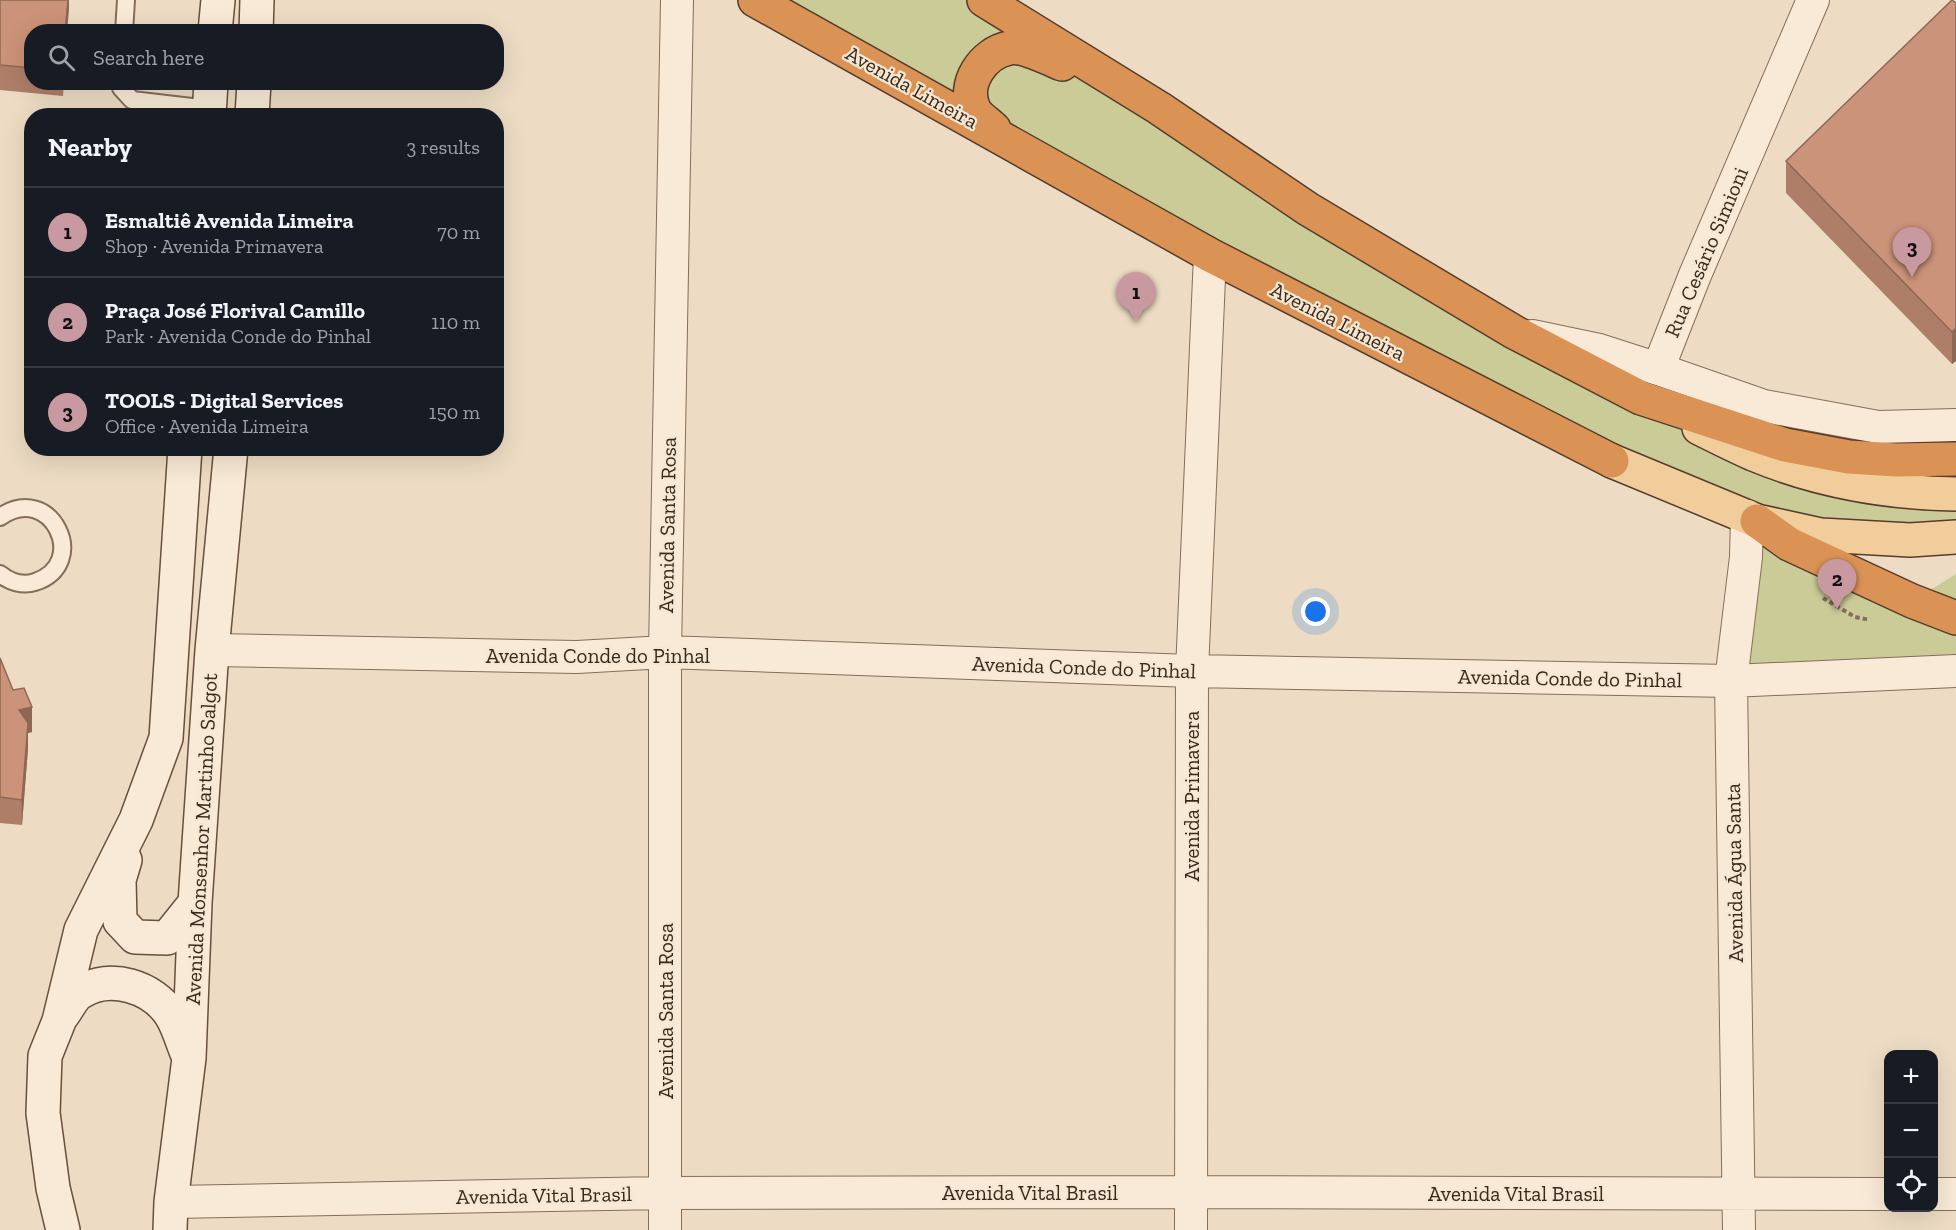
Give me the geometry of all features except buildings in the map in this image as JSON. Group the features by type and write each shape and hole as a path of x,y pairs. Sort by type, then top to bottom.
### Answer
{"highway":[{"name":"Avenida Limeira","path":"756,0 1210,255 1612,461"},
{"path":"984,0 1159,108 1308,209 1514,332 1641,398 1785,445 1849,457 1896,460 1956,459"},
{"path":"1002,137 974,110 970,93 973,77 989,57 1010,47 1039,54 1159,108"},
{"path":"1752,518 1789,544 1912,601 1956,618"}],"main road":[{"path":"216,24 218,0"},
{"path":"256,24 257,0"},
{"path":"252,108 254,90"},
{"path":"1641,398 1754,454 1799,470 1856,486 1916,494 1956,494"},
{"name":"Avenida Monsenhor Martinho Salgot","path":"63,1230 53,1188 43,1113 45,1056 59,1021 81,930 136,820 166,738 184,456"},
{"name":"Avenida Monsenhor Martinho Salgot","path":"171,1216 189,1058 195,903 212,650 230,456"},
{"name":"Avenida Limeira","path":"1612,461 1752,518 1821,535 1910,540 1956,537"},
{"path":"136,820 119,880 120,921 135,937 167,938 195,903"},
{"path":"59,1021 79,992 107,983 122,983 136,987 154,998 170,1014 189,1058"}],"street":[{"name":"Avenida Santa Rosa","path":"665,1230 665,652 677,0"},
{"name":"Rua Cesário Simioni","path":"1658,369 1699,265 1813,0"},
{"name":"Avenida Primavera","path":"1191,1230 1192,671 1210,255"},
{"path":"1514,332 1599,350 1764,406 1878,427 1956,425"},
{"name":"Avenida Água Santa","path":"1739,1230 1731,681 1752,518"},
{"name":"Avenida Conde do Pinhal","path":"212,650 577,657 665,652 1192,671 1731,681 1956,671"},
{"name":"Avenida Vital Brasil","path":"171,1216 664,1193 1884,1194"},
{"path":"1938,1194 1956,1194"}],"lane":[{"path":"124,24 126,0"},
{"path":"123,90 132,100 210,102"},
{"path":"0,517 12,510 24,508 48,515 56,524 61,536 62,548 60,560 54,571 43,579 31,583 19,583 6,579 0,574"}],"green space":[{"path":"755,0 984,0 1699,428 1956,494 1956,537 1757,521"},
{"path":"1756,543 1912,601 1956,574 1956,671 1731,681"}],"place":[{"name":"TOOLS - Digital Services","path":"1912,277"},
{"name":"Esmaltiê Avenida Limeira","path":"1136,322"},
{"name":"Praça José Florival Camillo","path":"1837,609"}]}
